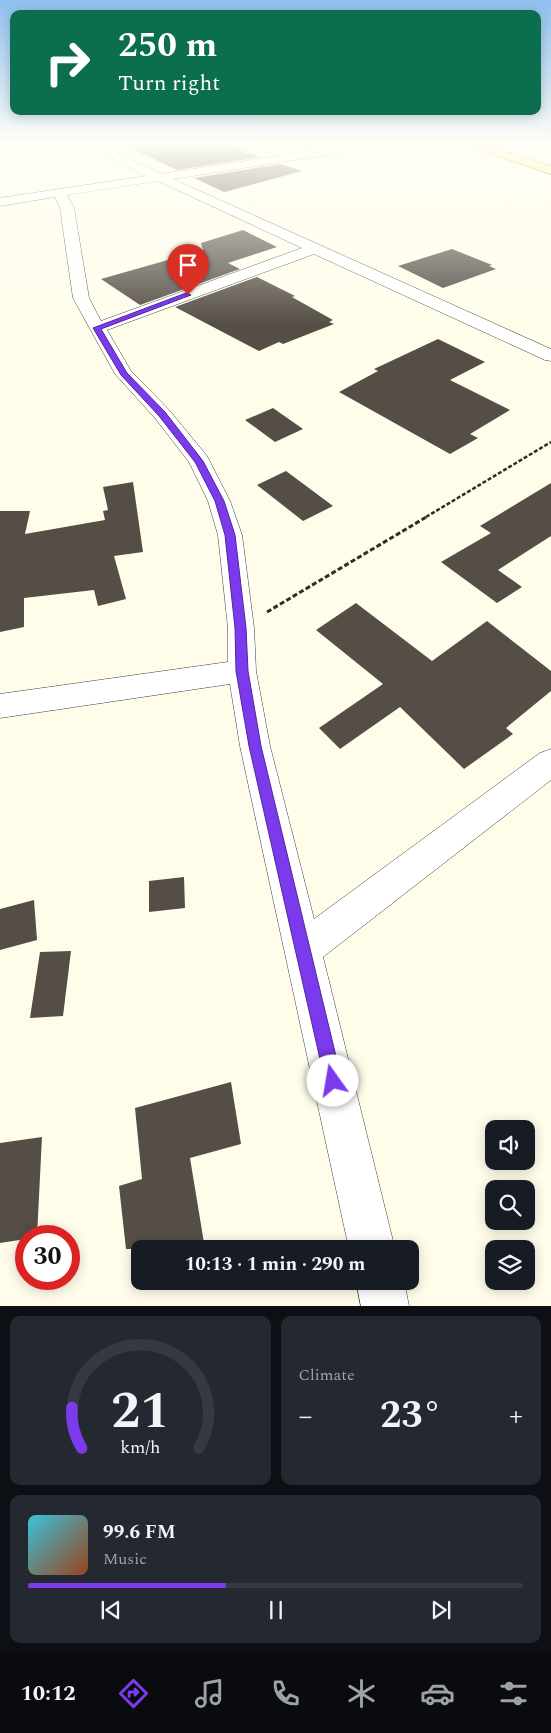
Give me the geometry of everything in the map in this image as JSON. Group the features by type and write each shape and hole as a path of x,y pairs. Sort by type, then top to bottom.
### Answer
{"street":[{"path":"64,203 67,208 81,298 124,374 162,414 199,461 219,501 230,535 241,628 242,671 255,746 370,1240"},
{"path":"217,203 551,356"},
{"path":"97,328 316,248"},
{"path":"0,706 242,671"},
{"path":"303,950 551,762"},
{"path":"382,1290 385,1306"}],"path":[{"path":"241,628 551,442"}],"building":[{"path":"243,230 277,247 228,263 240,269 140,305 101,279 203,250 201,243"},
{"path":"452,249 492,265 489,266 496,269 443,288 398,266"},
{"path":"257,277 295,296 292,297 333,320 329,322 334,324 283,344 279,342 259,351 175,307"},
{"path":"438,339 485,362 450,380 510,410 470,434 478,438 450,454 339,392 378,371 374,369"},
{"path":"273,408 303,429 275,442 245,420"},
{"path":"286,471 333,506 303,521 257,485"},
{"path":"133,482 143,552 114,556 126,599 98,606 94,590 24,598 24,627 0,632 0,511 30,511 25,534 105,520 103,511 108,510 103,487"},
{"path":"551,483 551,536 498,570 522,587 497,603 441,562 491,533 480,526"},
{"path":"356,603 432,661 487,621 551,671 551,691 506,728 513,734 464,769 400,707 340,749 319,728 383,684 316,630"},
{"path":"184,877 185,908 149,912 149,881"},
{"path":"34,900 37,940 0,950 0,909"},
{"path":"71,951 63,1016 30,1018 40,952"},
{"path":"231,1082 241,1144 190,1158 204,1240 131,1240 131,1249 126,1249 119,1186 142,1179 135,1108"},
{"path":"42,1137 38,1225 15,1225 15,1241 0,1243 0,1143"}],"route":[{"path":"188,295 97,328 124,374 162,414 199,461 219,501 230,535 241,628 242,671 255,746 333,1081"}]}
